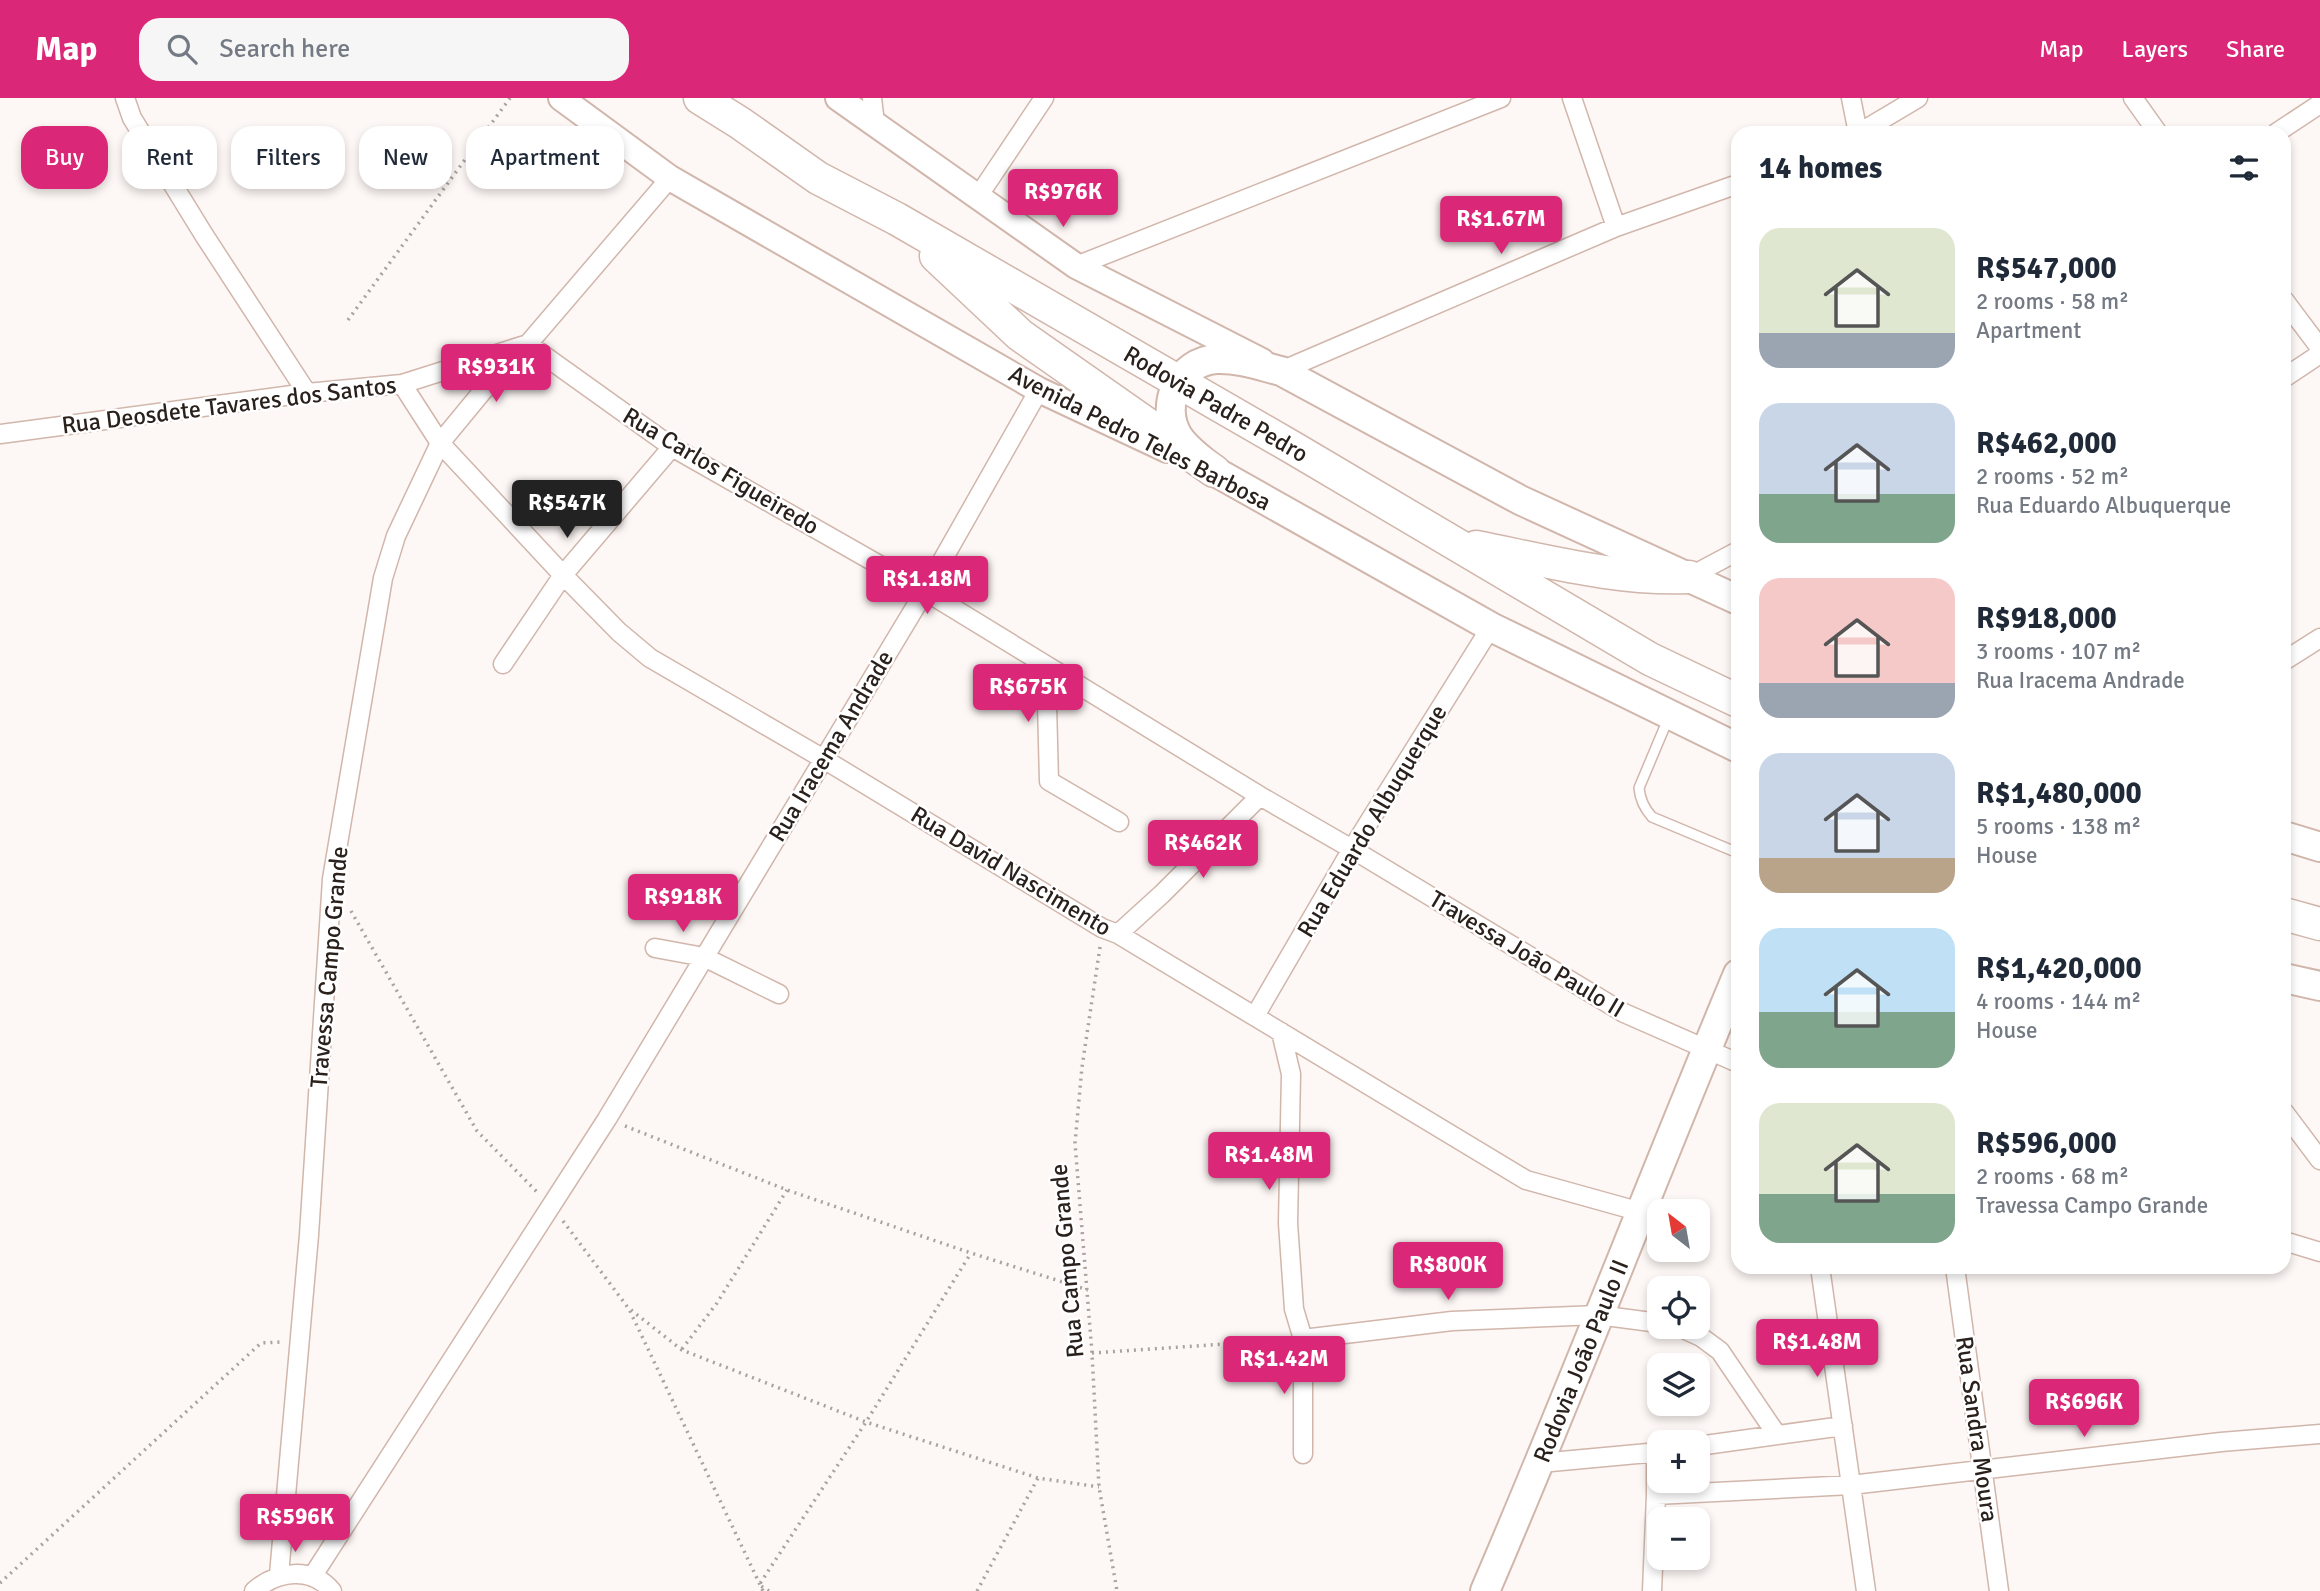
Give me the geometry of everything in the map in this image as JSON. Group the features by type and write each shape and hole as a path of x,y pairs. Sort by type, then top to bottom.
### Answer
{"highway":[{"name":"Rodovia Padre Pedro","path":"700,98 818,178 897,219 1650,659 1731,698"},
{"path":"897,219 1020,335 1214,471"},
{"path":"1450,541 1583,569 1648,578 1689,577"},
{"path":"2291,916 2320,924"}],"main road":[{"path":"1214,471 1178,437 1170,413 1178,382 1183,374 1196,364 1217,359 1281,371 1520,500 1731,597"},
{"name":"Avenida Pedro Teles Barbosa","path":"1214,471 1491,628 1729,743"},
{"path":"2291,838 2320,847"},
{"path":"2291,980 2320,986"},
{"name":"Rodovia João Paulo II","path":"1485,1591 1540,1463 1731,990"}],"street":[{"path":"125,98 132,118 204,235 307,393"},
{"name":"Avenida Pedro Teles Barbosa","path":"561,98 670,178 1039,390 1214,471"},
{"path":"838,98 1076,266 1281,371 1616,227 1731,186"},
{"path":"872,98 875,123"},
{"path":"977,198 1044,98"},
{"path":"1076,266 1501,98"},
{"path":"1572,98 1616,227"},
{"path":"1851,98 1857,126"},
{"path":"1870,126 1918,98"},
{"path":"2133,98 2153,126"},
{"path":"2287,126 2320,104"},
{"path":"528,344 670,178"},
{"path":"2291,309 2320,348"},
{"name":"Rua Deosdete Tavares dos Santos","path":"0,434 307,393 402,384 528,344"},
{"name":"Travessa Campo Grande","path":"279,1575 309,1235 332,879 383,578 396,536 440,443 482,392 528,344"},
{"name":"Rua Carlos Figueiredo","path":"528,344 672,447 925,591 1260,796 1352,849"},
{"path":"2291,373 2320,354"},
{"path":"402,384 440,443"},
{"name":"Rua Iracema Andrade","path":"312,1577 607,1119 925,591 1039,390"},
{"name":"Rua David Nascimento","path":"440,443 563,575 650,658 1255,1016 1526,1180 1641,1212"},
{"path":"503,664 563,575 672,447"},
{"path":"1689,577 1731,555"},
{"name":"Rua Eduardo Albuquerque","path":"1255,1016 1352,849 1491,628"},
{"path":"2291,657 2320,638"},
{"path":"1046,666 1049,781 1119,822"},
{"path":"1110,931 1162,894 1260,796"},
{"name":"Travessa João Paulo II","path":"1352,849 1624,1013 1731,1060"},
{"path":"655,948 704,957 779,994"},
{"path":"1281,1032 1291,1074 1288,1223 1291,1286 1296,1320 1303,1339 1303,1454"},
{"path":"2291,1121 2320,1160"},
{"path":"2291,1243 2320,1252"},
{"path":"1821,1274 1866,1591"},
{"name":"Rua Sandra Moura","path":"1956,1274 1999,1591"},
{"path":"1303,1339 1452,1321 1598,1315 1647,1321"},
{"path":"1704,1339 1720,1351 1777,1435"},
{"path":"1710,1445 1843,1426"},
{"path":"1652,1591 1656,1495 1852,1485 2221,1442 2320,1434"},
{"path":"1540,1463 1647,1453"},
{"path":"254,1591 279,1575 296,1573 312,1577 332,1591"}],"lane":[{"path":"1670,715 1639,788 1640,799 1652,817 1731,850"}],"path":[{"path":"348,320 510,98"},
{"name":"Rua Campo Grande","path":"1110,931 1082,1067 1075,1143 1088,1290 1099,1487 1117,1591"},
{"path":"607,1119 786,1190 1088,1290"},
{"path":"682,1350 717,1303 786,1190"},
{"path":"769,1591 759,1585 866,1422 971,1253"},
{"path":"629,1309 682,1350 866,1422 1038,1478 1099,1487"},
{"path":"1092,1353 1303,1339"},
{"path":"0,1583 261,1343 300,1342"},
{"path":"977,1591 1038,1478"}]}
